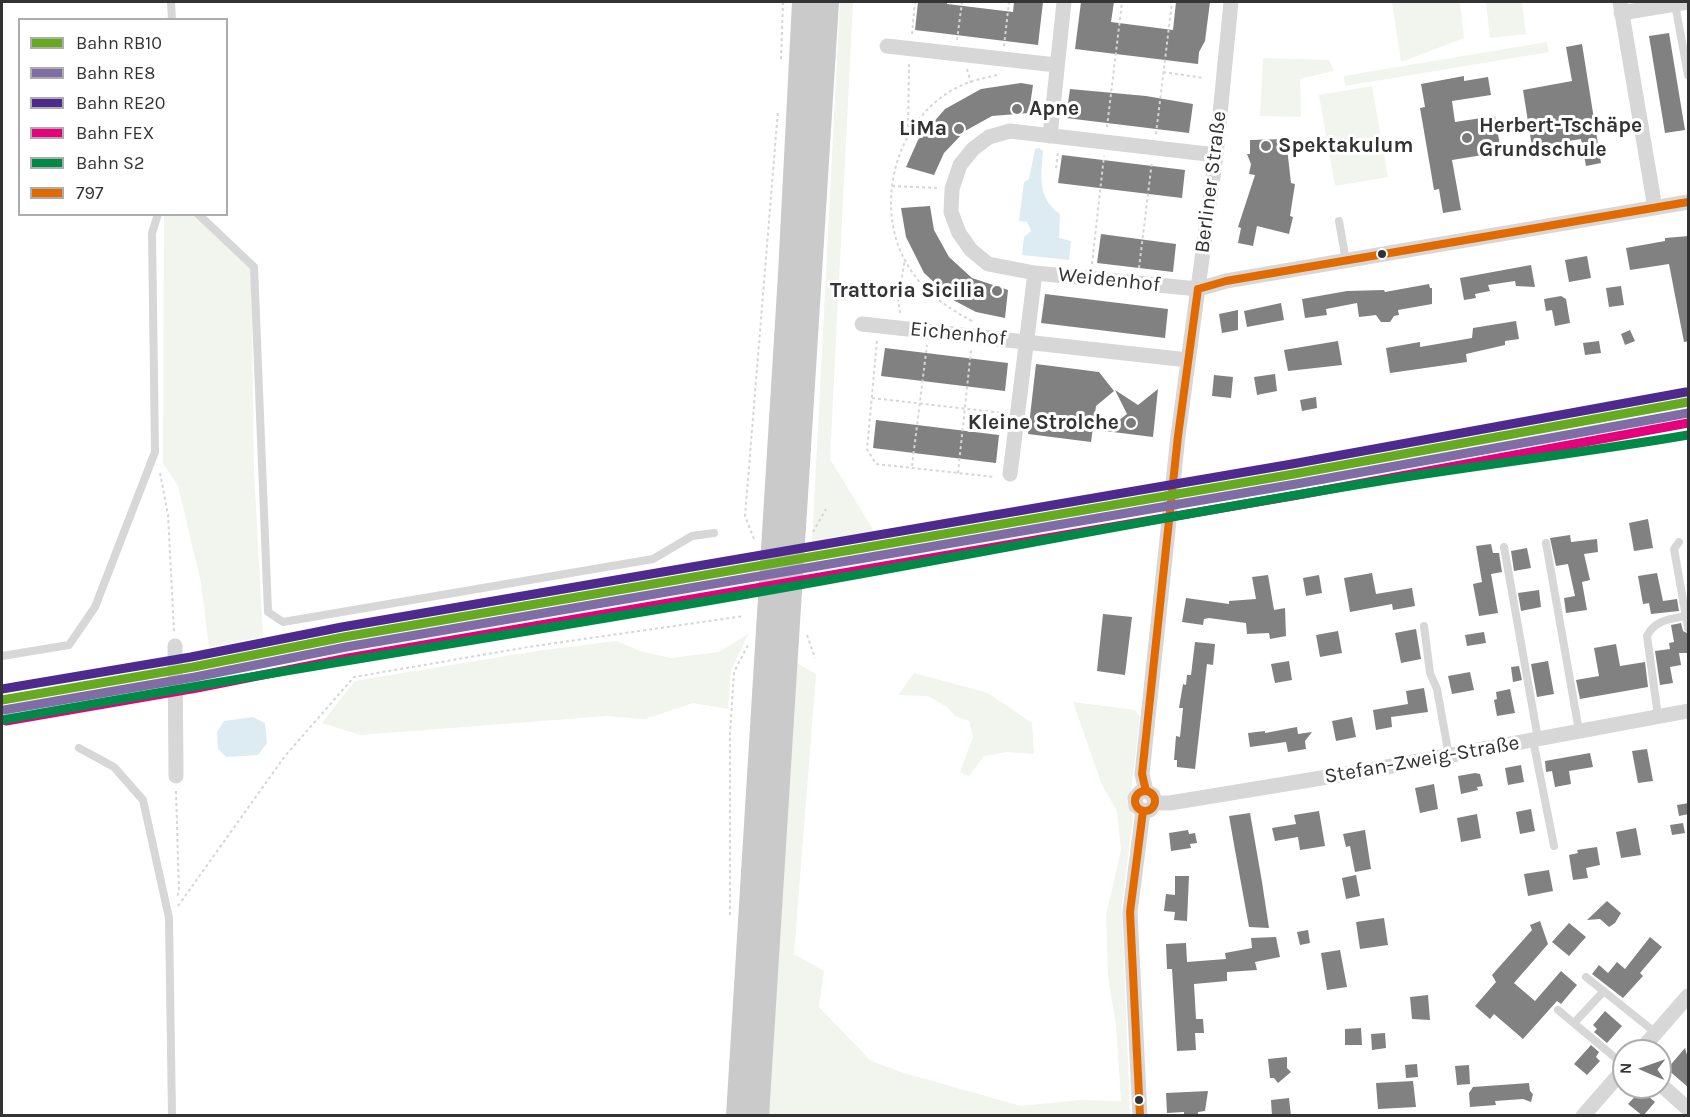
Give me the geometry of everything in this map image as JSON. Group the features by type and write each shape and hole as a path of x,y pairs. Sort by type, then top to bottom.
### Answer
{"main road":[{"path":"738,1116 791,263 804,2"},
{"path":"757,1116 827,2"}],"street":[{"path":"1055,137 1056,65 1064,2"},
{"name":"Berliner Straße","path":"1140,1116 1130,912 1148,801 1142,774 1188,360 1216,155 1231,2"},
{"path":"1655,208 1621,7 1682,3"},
{"path":"887,46 1056,65"},
{"path":"1035,273 988,264 971,250 958,233 951,212 952,189 960,165 989,136 1010,131 1216,155"},
{"path":"1198,289 1226,281 1689,202"},
{"name":"Weidenhof","path":"1027,341 1035,273 1198,289"},
{"name":"Eichenhof","path":"862,324 1027,341 1010,474"},
{"path":"1027,341 1188,360"},
{"path":"175,646 176,776"},
{"name":"Stefan-Zweig-Straße","path":"1148,801 1170,803 1449,756 1689,711"},
{"path":"1651,1039 1689,996"},
{"path":"1583,1116 1612,1081"},
{"path":"1672,1094 1689,1109"}],"lane":[{"path":"171,2 172,18"},
{"path":"1682,3 1689,75"},
{"path":"2,656 69,645 95,607 155,452 152,233 157,216"},
{"path":"200,216 254,267 267,612 283,622 653,559 692,536 714,533"},
{"path":"1339,221 1346,262"},
{"path":"1679,542 1674,549 1689,628"},
{"path":"1546,543 1579,731"},
{"path":"1504,547 1554,846"},
{"path":"1658,716 1647,636 1651,629 1662,621 1686,616"},
{"path":"1425,626 1430,673 1437,689 1449,756"},
{"path":"79,748 114,767 143,800 169,918 172,1116"},
{"path":"1586,977 1656,1033"},
{"path":"1574,1023 1602,992"},
{"path":"1558,1010 1612,1056"}],"path":[{"path":"781,60 783,2"},
{"path":"908,135 906,126 910,47 915,2"},
{"path":"955,54 962,2"},
{"path":"1003,60 1009,2"},
{"path":"1091,278 1122,2"},
{"path":"1137,283 1172,2"},
{"path":"1163,72 1204,78"},
{"path":"755,544 745,516 778,106"},
{"path":"1055,137 1056,168"},
{"path":"892,186 952,189"},
{"path":"905,258 898,300 900,328 893,340 878,340 867,449 876,464 912,466 925,471 991,477 1010,474"},
{"path":"912,466 929,331"},
{"path":"958,473 973,335"},
{"path":"872,398 1017,415"},
{"path":"155,452 168,515 175,646"},
{"path":"169,918 285,756 354,677 506,650 744,616"},
{"path":"730,916 730,734 734,672 748,644"},
{"path":"169,918 179,892 176,776"}],"shaded area":[{"path":"840,2 853,2 830,459 877,536 836,543 812,543"},
{"path":"1392,2 1460,2 1464,38 1401,62"},
{"path":"1486,2 1522,2 1526,34 1490,38"},
{"path":"1547,42 1549,52 1345,86 1344,76"},
{"path":"1263,58 1329,60 1334,71 1300,79 1301,117 1260,116"},
{"path":"1372,86 1388,177 1335,186 1319,95"},
{"path":"1039,148 1043,151 1041,178 1044,194 1047,201 1060,214 1059,238 1071,241 1069,260 1022,255 1024,237 1031,231 1027,222 1019,221 1024,182 1029,179 1035,149"},
{"path":"164,216 205,216 251,269 254,472 263,637 209,647 201,583 178,486 163,463"},
{"path":"748,634 731,671 728,709 693,703 645,719 607,716 360,735 322,723 354,682 360,680 537,651 616,641 643,652 671,658 719,652"},
{"path":"795,662 816,674 794,954 824,971 819,1007 871,1061 904,1073 1021,1106 1080,1100 1121,1101 1116,1025 1108,977 1106,915 1121,850 1117,811 1102,785 1073,702 1135,710 1140,717 1131,790 1127,801 1133,817 1122,905 1130,1115 765,1116"},
{"path":"914,673 988,693 1032,723 1034,754 1007,752 984,756 969,776 960,772 973,737 969,721 955,716 947,707 928,696 898,695"},
{"path":"253,717 265,723 267,743 258,755 226,757 218,749 217,732 224,721"}],"building":[{"path":"918,2 947,2 947,4 1013,12 1014,2 1043,2 1038,45 915,30"},
{"path":"1081,2 1114,2 1111,22 1173,30 1176,2 1210,2 1205,41 1199,52 1198,64 1075,49"},
{"path":"1669,33 1685,130 1665,133 1649,36"},
{"path":"1582,44 1601,163 1586,166 1581,139 1532,147 1523,90 1572,81 1566,47"},
{"path":"1464,76 1464,81 1488,77 1491,95 1452,101 1455,122 1495,116 1501,152 1452,160 1461,210 1443,213 1439,189 1434,190 1420,108 1425,107 1421,84"},
{"path":"1021,83 1033,85 1029,113 992,116 965,131 944,153 934,175 906,167 918,140 945,109 981,89"},
{"path":"1070,89 1146,96 1193,104 1189,133 1066,118"},
{"path":"1286,139 1291,183 1295,184 1290,216 1293,217 1289,234 1257,226 1253,246 1238,243 1241,228 1238,227 1255,175 1249,174 1251,164 1247,154 1250,154 1250,140"},
{"path":"1062,155 1185,170 1182,198 1058,183"},
{"path":"930,206 934,230 949,257 972,278 1008,290 1005,318 976,312 955,301 924,273 906,237 901,208"},
{"path":"1101,234 1176,244 1173,272 1097,263"},
{"path":"1689,236 1689,341 1684,342 1669,264 1630,270 1626,248 1665,241 1665,238"},
{"path":"1587,256 1591,278 1569,282 1565,260"},
{"path":"1531,265 1535,287 1516,286 1515,281 1488,285 1490,291 1475,294 1476,298 1464,300 1460,278"},
{"path":"1429,284 1432,288 1432,304 1398,310 1399,315 1394,316 1390,322 1381,322 1376,315 1359,317 1357,303 1326,309 1327,315 1305,318 1302,299 1347,291 1384,290 1385,292"},
{"path":"1621,286 1624,305 1609,307 1606,288"},
{"path":"1045,294 1168,309 1165,338 1041,323"},
{"path":"1561,296 1566,299 1570,323 1555,326 1552,310 1546,311 1544,299"},
{"path":"1281,303 1284,320 1247,327 1244,311"},
{"path":"1238,310 1238,330 1222,333 1219,314"},
{"path":"1516,321 1519,339 1505,341 1505,345 1466,354 1467,362 1390,373 1386,348 1420,342 1420,347 1472,338 1473,328"},
{"path":"1630,330 1635,341 1625,345 1621,334"},
{"path":"1338,341 1342,365 1288,371 1284,350"},
{"path":"1599,341 1601,353 1585,355 1583,343"},
{"path":"885,348 1008,363 1005,391 881,376"},
{"path":"1036,364 1099,372 1114,391 1096,406 1091,442 1028,434"},
{"path":"1275,374 1277,391 1257,395 1254,377"},
{"path":"1214,375 1233,377 1231,398 1212,396"},
{"path":"1158,389 1153,437 1105,431 1127,414 1115,390 1138,405"},
{"path":"1316,397 1317,408 1302,411 1300,400"},
{"path":"876,420 999,435 996,463 873,448"},
{"path":"1648,519 1653,548 1634,551 1629,523"},
{"path":"1570,535 1571,542 1597,539 1598,552 1584,554 1590,580 1582,582 1587,610 1566,613 1564,598 1575,596 1568,564 1556,566 1550,538"},
{"path":"1491,544 1493,553 1499,553 1502,572 1491,574 1498,613 1479,616 1473,584 1482,582 1476,546"},
{"path":"1527,548 1531,568 1514,571 1511,551"},
{"path":"1372,573 1376,594 1412,588 1415,606 1393,610 1392,604 1350,612 1344,578"},
{"path":"1657,573 1663,601 1677,599 1679,611 1651,614 1649,603 1643,604 1638,576"},
{"path":"1268,575 1274,610 1285,608 1286,636 1270,639 1269,633 1247,634 1246,623 1209,618 1204,619 1203,625 1182,622 1186,598 1229,604 1229,601 1256,599 1252,577"},
{"path":"1319,575 1322,593 1306,596 1303,578"},
{"path":"1539,590 1541,607 1521,611 1518,593"},
{"path":"1103,614 1132,617 1125,675 1097,671"},
{"path":"1681,623 1683,631 1689,634 1689,653 1679,653 1681,665 1670,667 1673,683 1660,685 1655,651 1670,649 1669,643 1674,642 1671,625"},
{"path":"1416,629 1421,659 1401,663 1395,633"},
{"path":"1338,631 1342,653 1320,657 1316,635"},
{"path":"1484,632 1486,643 1467,646 1465,635"},
{"path":"1195,642 1215,644 1213,665 1207,664 1195,769 1177,767 1177,760 1174,760 1176,736 1180,737 1183,708 1179,708 1183,684 1186,685 1187,675 1191,675"},
{"path":"1616,644 1620,666 1645,662 1648,687 1580,699 1576,680 1599,676 1594,648"},
{"path":"1289,661 1292,680 1275,683 1271,664"},
{"path":"1548,661 1554,694 1537,697 1531,664"},
{"path":"1519,666 1522,680 1513,682 1511,667"},
{"path":"1470,672 1474,690 1452,694 1448,676"},
{"path":"1424,688 1428,712 1391,717 1392,727 1376,730 1373,710 1408,704 1406,691"},
{"path":"1510,689 1515,713 1497,716 1494,700 1497,699 1496,692"},
{"path":"1352,717 1356,737 1336,741 1332,721"},
{"path":"1297,727 1298,734 1312,732 1305,741 1306,749 1288,752 1286,742 1250,747 1248,733 1265,731 1265,733"},
{"path":"1647,749 1653,781 1638,783 1632,751"},
{"path":"1590,753 1593,767 1569,771 1571,784 1555,787 1552,771 1546,772 1545,761"},
{"path":"1521,765 1524,782 1508,785 1505,768"},
{"path":"1480,774 1483,786 1477,787 1478,790 1461,794 1458,776"},
{"path":"1434,784 1438,809 1420,813 1415,788"},
{"path":"1689,803 1689,814 1679,816 1677,805"},
{"path":"1531,809 1535,831 1520,834 1516,812"},
{"path":"1319,811 1325,846 1300,850 1298,837 1275,841 1272,828 1296,824 1294,815"},
{"path":"1250,813 1269,928 1249,927 1229,816"},
{"path":"1477,814 1481,838 1461,842 1457,818"},
{"path":"1683,823 1685,833 1672,835 1670,825"},
{"path":"1636,828 1641,855 1621,858 1616,832"},
{"path":"1188,830 1189,834 1195,833 1197,843 1190,844 1191,848 1171,851 1169,833"},
{"path":"1365,830 1371,869 1355,872 1350,846 1346,847 1343,834"},
{"path":"1597,847 1600,865 1586,868 1588,878 1573,880 1569,855 1578,853 1577,850"},
{"path":"1549,870 1553,891 1528,896 1524,874"},
{"path":"1356,875 1360,896 1346,899 1342,878"},
{"path":"1175,876 1189,876 1187,921 1174,920 1175,912 1164,911 1166,894 1175,895"},
{"path":"1607,901 1621,913 1615,923 1609,927 1600,919 1587,920"},
{"path":"1384,918 1388,945 1360,949 1356,922"},
{"path":"1540,921 1548,944 1514,983 1535,1001 1561,971 1577,985 1561,1004 1557,1001 1523,1039 1494,1014 1490,1019 1475,1006 1496,982 1492,975 1532,930 1530,925"},
{"path":"1569,923 1586,937 1569,956 1552,942"},
{"path":"1308,930 1310,943 1300,945 1297,932"},
{"path":"1276,937 1280,957 1255,962 1257,970 1227,972 1227,981 1194,984 1196,1019 1203,1019 1204,1033 1195,1033 1196,1050 1177,1051 1172,969 1167,969 1166,944 1186,943 1187,962 1226,959 1225,953 1252,948 1251,938"},
{"path":"1650,937 1662,947 1640,973 1643,976 1623,998 1592,974 1599,965 1608,973 1617,962 1625,969"},
{"path":"1340,950 1347,987 1327,990 1321,953"},
{"path":"1428,995 1430,1020 1412,1019 1410,997"},
{"path":"1605,1011 1622,1026 1607,1043 1594,1032 1597,1029 1593,1025"},
{"path":"1361,1028 1362,1045 1345,1045 1345,1029"},
{"path":"1385,1033 1386,1048 1372,1050 1371,1034"},
{"path":"1591,1045 1599,1052 1596,1057 1600,1061 1587,1075 1574,1064"},
{"path":"1685,1048 1689,1062 1689,1088 1672,1073 1672,1063"},
{"path":"1287,1057 1287,1068 1291,1072 1278,1083 1274,1078 1270,1078 1268,1059"},
{"path":"1417,1064 1418,1077 1406,1078 1405,1065"},
{"path":"1469,1065 1470,1084 1457,1085 1455,1066"},
{"path":"1413,1081 1416,1107 1378,1109 1376,1083"},
{"path":"1529,1083 1533,1094 1531,1102 1523,1099 1495,1101 1496,1105 1470,1107 1469,1093 1473,1087"},
{"path":"1208,1091 1205,1111 1198,1112 1198,1116 1184,1116 1184,1112 1167,1113 1166,1093"},
{"path":"1289,1098 1291,1116 1272,1116 1271,1100"},
{"path":"1633,1099 1652,1099 1655,1102 1643,1116 1628,1104"}],"rail line":[{"name":"RE20","path":"2,689 191,657 342,627 1292,464 1686,392"},
{"name":"RB10","path":"2,700 193,667 344,637 1294,474 1688,402"},
{"name":"RE8","path":"4,710 195,677 346,647 1296,484 1688,413"},
{"name":"FEX","path":"6,721 197,688 348,658 1298,495 1688,423"},
{"name":"S2","path":"2,720 748,594 1295,495 1688,435"}],"transit line":[{"name":"797","path":"1198,289 1226,281 1688,202"},
{"name":"797","path":"1146,791 1142,774 1178,436 1198,289"},
{"name":"797","path":"1145,791 1152,794 1155,801 1152,808 1145,811 1138,808 1135,801 1138,794 1145,791"},
{"name":"797","path":"1140,1116 1130,912 1143,811"}],"place":[{"name":"Apne","path":"1017,109"},
{"name":"LiMa","path":"959,129"},
{"name":"Herbert-Tschäpe Grundschule","path":"1467,138"},
{"name":"Spektakulum","path":"1266,146"},
{"name":"Trattoria Sicilia","path":"997,291"},
{"name":"Kleine Strolche","path":"1131,423"}]}
